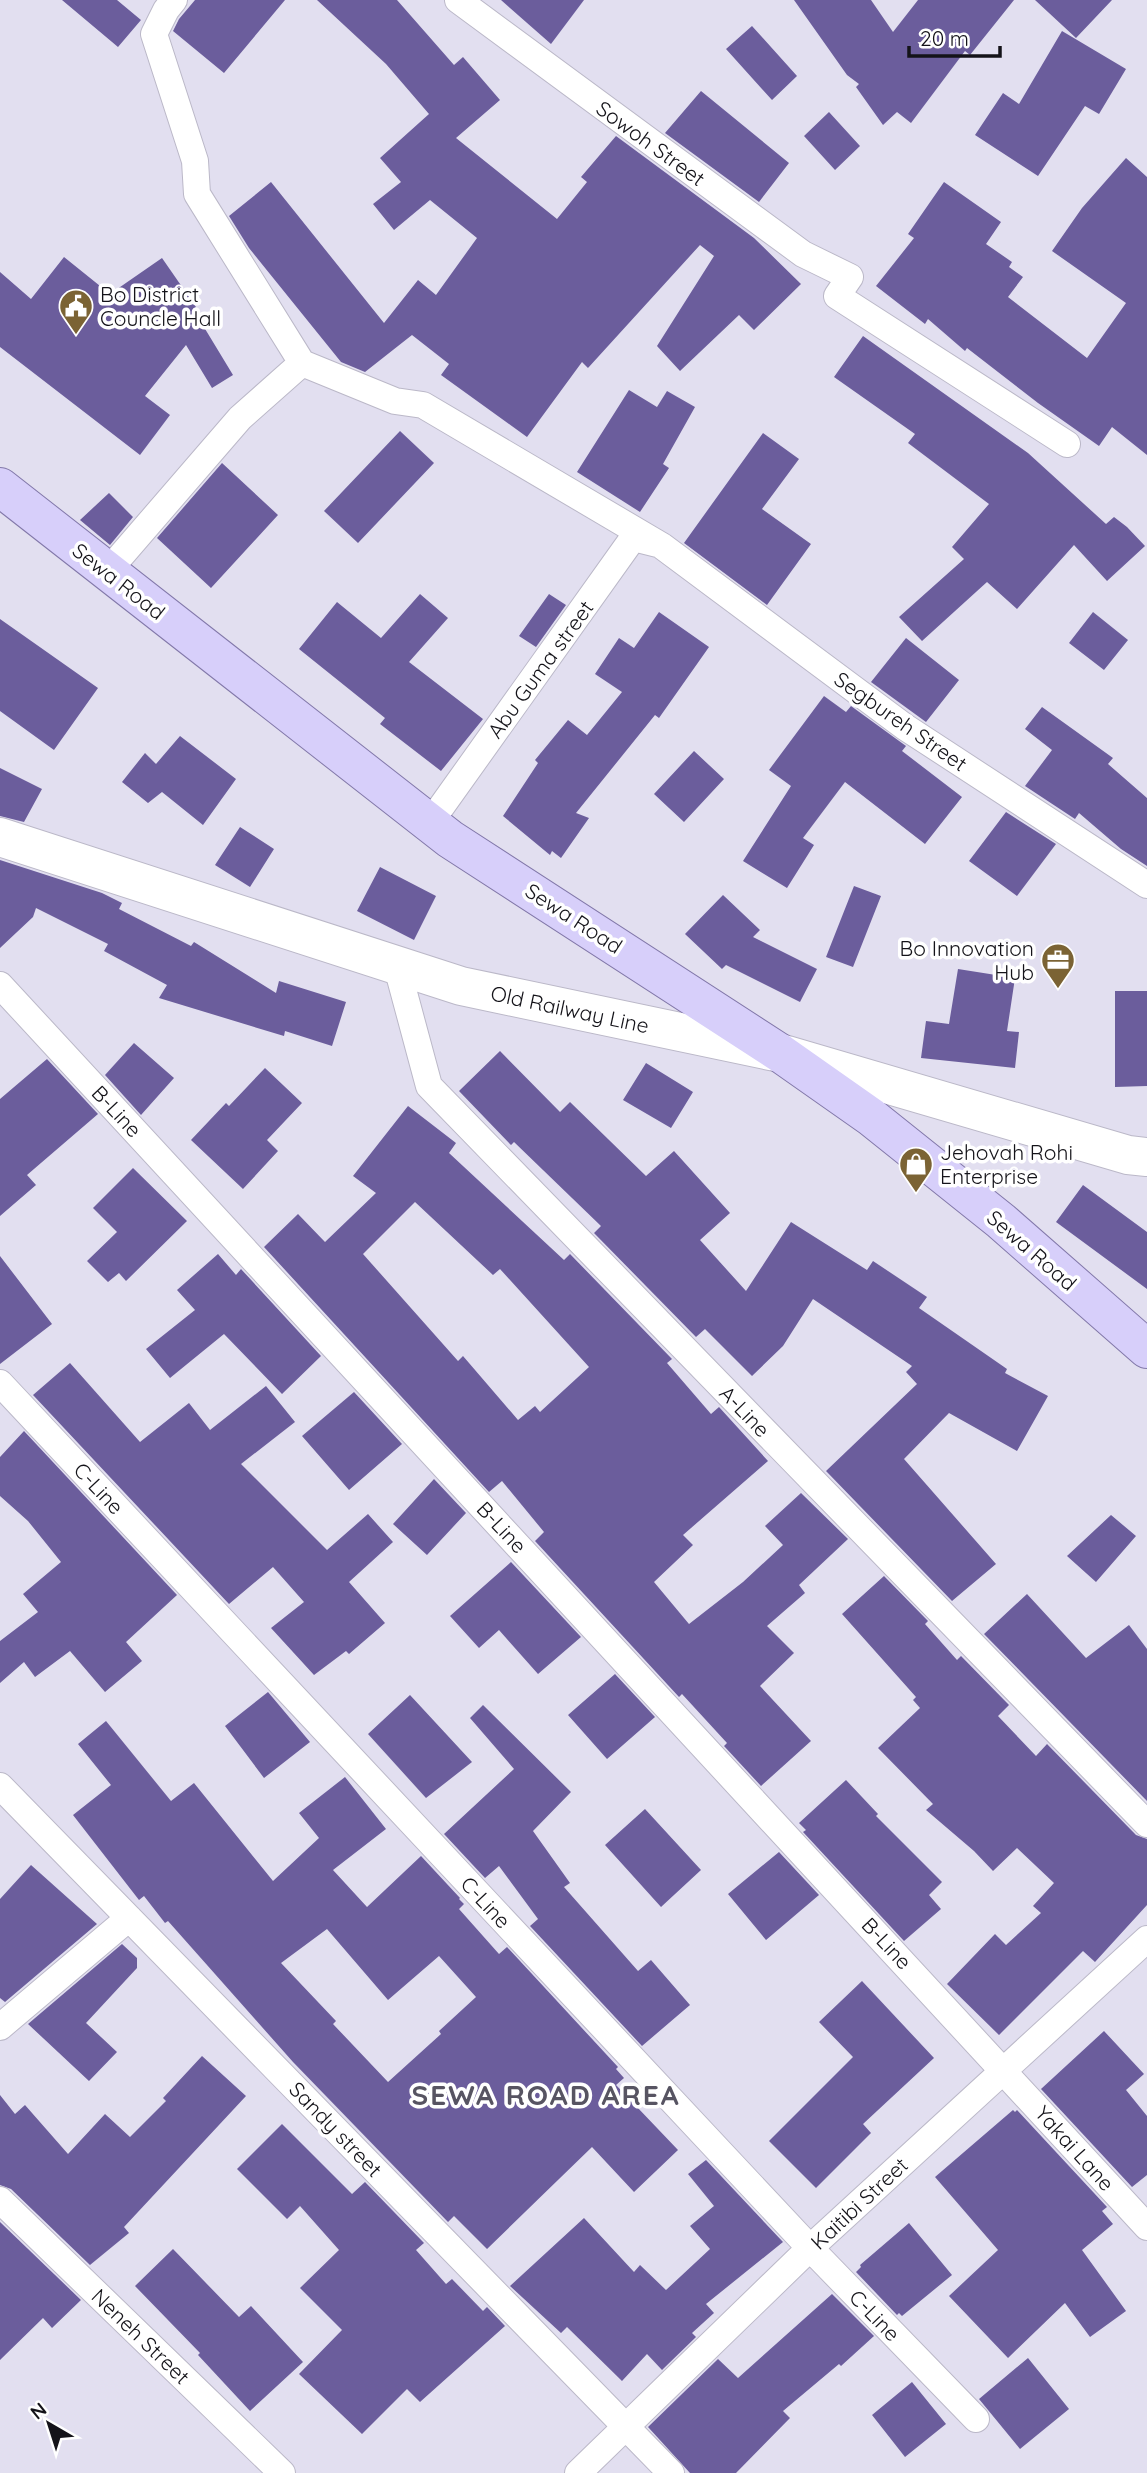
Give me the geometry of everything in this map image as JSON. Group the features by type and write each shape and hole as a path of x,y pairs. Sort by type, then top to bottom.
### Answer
{"main road":[{"name":"Sewa Road","path":"0,487 429,824 780,1053 871,1117 1000,1221 1147,1349"}],"street":[{"path":"107,572 240,418 302,363 197,194 195,161 155,34 166,10 174,0"},
{"name":"Sowoh Street","path":"458,0 635,133 803,254 850,277 837,296 1067,444"},
{"name":"Segbureh Street","path":"302,363 396,401 423,405 662,546 905,727 1147,885"},
{"name":"Abu Guma street","path":"429,824 633,538 662,546"},
{"name":"Old Railway Line","path":"0,837 461,986 780,1053 1128,1155 1147,1157"},
{"name":"A-Line","path":"397,967 429,1086 1147,1824"},
{"name":"B-Line","path":"0,985 1004,2070"},
{"name":"C-Line","path":"0,1383 810,2248 976,2419"},
{"name":"Sandy street","path":"0,1786 671,2473"},
{"path":"0,2027 129,1918"},
{"name":"Kaitibi Street","path":"578,2473 810,2248 1147,1939"},
{"name":"Yakai Lane","path":"1004,2070 1147,2227"},
{"name":"Neneh Street","path":"0,2200 282,2473"}],"building":[{"path":"62,0 117,0 141,20 118,47"},
{"path":"195,0 285,0 224,73 173,31"},
{"path":"317,0 397,0 454,65 463,57 500,100 456,138 557,219 587,182 581,177 616,136 754,238 801,284 754,330 739,315 680,371 657,346 714,256 700,245 588,368 582,362 527,437 441,375 449,364 412,335 365,372 341,362 249,248 229,216 271,182 384,323 418,280 436,295 477,238 430,200 394,230 373,204 401,182 380,158 429,114 386,64"},
{"path":"501,0 584,0 551,44"},
{"path":"794,0 871,0 893,32 918,0 1014,0 970,55 965,51 911,123 897,112 883,125 856,87 859,84 847,75"},
{"path":"1035,0 1112,0 1076,38"},
{"path":"752,26 797,76 772,100 726,49"},
{"path":"1062,31 1126,69 1099,114 1085,106 1038,176 975,135 1003,93 1019,104"},
{"path":"701,91 789,163 759,202 665,133"},
{"path":"829,112 860,146 835,170 804,136"},
{"path":"1126,158 1147,177 1147,455 1112,427 1099,446 967,348 965,351 928,319 925,324 876,286 914,238 908,234 944,182 1001,222 986,244 1012,262 1009,267 1023,277 1008,297 1087,358 1126,303 1052,251 1082,208"},
{"path":"64,257 110,294 162,258 196,307 193,309 233,375 212,388 186,345 145,396 170,415 140,455 0,347 0,272 31,299"},
{"path":"863,336 1028,453 1106,524 1114,517 1145,546 1107,581 1074,545 1017,609 987,582 922,641 899,617 964,559 952,547 989,504 908,443 915,434 834,377"},
{"path":"629,390 657,407 667,391 695,407 663,464 669,468 640,512 577,472"},
{"path":"400,431 434,463 358,543 324,511"},
{"path":"763,433 799,459 762,509 811,544 767,605 684,543"},
{"path":"222,463 278,515 211,588 157,538"},
{"path":"109,493 133,517 110,545 80,520"},
{"path":"420,594 448,618 409,662 483,719 441,771 380,724 385,718 299,649 337,602 381,638"},
{"path":"549,594 566,605 536,647 519,636"},
{"path":"659,612 709,647 659,718 655,715 576,813 589,818 561,858 552,851 550,855 503,816 538,763 535,760 568,720 587,735 622,692 595,674 619,638 634,648"},
{"path":"1093,612 1128,640 1104,670 1069,643"},
{"path":"0,619 98,688 54,750 0,711"},
{"path":"906,638 959,680 926,722 871,682"},
{"path":"824,696 846,712 851,706 906,746 902,751 962,797 925,844 845,782 803,838 814,845 787,888 743,861 791,786 769,770"},
{"path":"1042,707 1113,758 1108,764 1147,798 1147,866 1121,849 1079,813 1075,819 1025,786 1052,750 1025,729"},
{"path":"180,736 236,779 203,825 162,792 148,803 122,782 145,753 156,764"},
{"path":"694,751 724,779 684,822 654,794"},
{"path":"0,768 42,789 24,822 0,816"},
{"path":"1006,812 1056,844 1017,896 969,861"},
{"path":"240,827 274,849 250,887 215,865"},
{"path":"0,860 102,893 122,903 119,909 191,946 194,942 276,993 279,981 346,1002 332,1046 285,1031 284,1036 159,998 167,985 104,951 108,944 36,908 33,917 0,948"},
{"path":"380,867 436,896 414,940 357,911"},
{"path":"854,886 881,896 853,967 826,957"},
{"path":"723,895 760,930 753,937 817,969 800,1002 726,965 722,969 685,934"},
{"path":"958,969 1015,978 1007,1031 1019,1032 1015,1068 921,1058 926,1021 949,1024"},
{"path":"1115,991 1147,991 1147,1086 1115,1087"},
{"path":"134,1043 174,1078 141,1115 105,1075"},
{"path":"500,1051 560,1112 570,1102 646,1176 674,1151 730,1213 700,1240 746,1291 791,1222 867,1270 873,1261 927,1297 919,1308 1007,1369 1005,1373 1048,1396 1017,1451 949,1413 904,1459 996,1564 952,1601 826,1471 917,1384 906,1372 912,1366 813,1299 783,1346 752,1376 705,1329 696,1337 594,1233 601,1226 514,1142 511,1145 459,1091"},
{"path":"47,1059 98,1114 27,1175 36,1185 0,1216 0,1099"},
{"path":"646,1063 693,1092 671,1128 623,1100"},
{"path":"265,1068 302,1103 267,1140 278,1151 243,1189 191,1140 226,1103 229,1106"},
{"path":"408,1106 456,1143 449,1153 564,1260 570,1254 672,1359 667,1363 711,1414 719,1407 768,1461 683,1535 693,1545 654,1582 689,1624 743,1582 783,1545 765,1526 801,1493 848,1539 799,1585 805,1593 767,1626 794,1653 760,1686 811,1741 761,1786 724,1746 727,1743 682,1694 679,1697 535,1541 544,1532 502,1481 489,1492 264,1247 298,1214 325,1242 376,1193 353,1176","holes":["415,1202 493,1275 500,1269 589,1367 540,1412 535,1406 518,1420 463,1356 458,1361 363,1254"]},
{"path":"133,1168 187,1221 126,1281 119,1273 108,1282 87,1261 117,1232 93,1208"},
{"path":"1083,1185 1147,1232 1147,1289 1056,1222"},
{"path":"218,1254 236,1275 241,1269 321,1356 282,1394 224,1334 170,1378 146,1349 195,1310 177,1290"},
{"path":"0,1256 52,1324 0,1364"},
{"path":"70,1363 140,1442 189,1403 210,1430 266,1386 295,1422 241,1464 327,1550 368,1514 393,1542 349,1582 385,1623 349,1654 346,1651 314,1675 271,1628 304,1602 273,1567 229,1604 33,1395"},
{"path":"354,1392 402,1444 349,1490 302,1436"},
{"path":"24,1431 177,1595 126,1642 142,1661 105,1692 70,1651 35,1677 24,1662 0,1683 0,1641 38,1612 23,1594 61,1562 28,1521 0,1496 0,1457"},
{"path":"434,1479 466,1513 427,1555 393,1524"},
{"path":"1111,1515 1136,1536 1096,1582 1067,1556"},
{"path":"511,1562 581,1637 538,1674 499,1630 479,1648 450,1616"},
{"path":"884,1576 928,1621 925,1624 957,1660 961,1656 1009,1705 998,1716 1036,1756 1047,1744 1136,1835 1147,1839 1147,1905 1095,1962 1083,1951 999,2035 947,1984 995,1934 1006,1945 1041,1913 1033,1906 1054,1883 1017,1848 993,1871 926,1810 933,1804 878,1748 920,1708 913,1700 916,1697 842,1614"},
{"path":"1027,1594 1086,1658 1129,1625 1147,1649 1147,1801 984,1634"},
{"path":"615,1674 655,1717 607,1759 568,1715"},
{"path":"268,1692 310,1742 264,1778 225,1726"},
{"path":"410,1695 472,1762 426,1798 368,1734"},
{"path":"483,1705 571,1792 533,1831 570,1883 564,1887 638,1971 651,1960 690,2005 642,2046 530,1926 538,1919 499,1866 485,1878 444,1834 514,1769 470,1718"},
{"path":"106,1721 171,1801 194,1783 273,1881 319,1838 299,1813 345,1777 386,1829 333,1870 367,1907 421,1856 460,1898 464,1904 459,1909 499,1954 507,1947 618,2067 616,2069 624,2078 616,2085 678,2150 634,2192 592,2147 487,2249 454,2216 448,2222 293,2062 168,1921 165,1923 144,1896 139,1900 73,1815 111,1785 78,1744","holes":["327,1929 388,2000 439,1956 476,1997 439,2031 441,2034 388,2082 333,2024 336,2021 281,1963"]},
{"path":"846,1780 878,1814 876,1816 942,1882 929,1895 941,1909 904,1941 803,1832 806,1830 799,1823"},
{"path":"645,1809 701,1870 661,1907 605,1845"},
{"path":"779,1852 819,1895 766,1940 728,1894"},
{"path":"31,1865 97,1924 5,2002 0,1998 0,1899"},
{"path":"122,1944 137,1958 137,1968 86,2023 117,2052 89,2081 28,2024"},
{"path":"862,1981 934,2058 863,2124 871,2133 816,2188 769,2141 853,2057 819,2022"},
{"path":"1104,2031 1144,2074 1126,2090 1147,2116 1147,2175 1132,2187 1041,2089"},
{"path":"202,2056 246,2096 124,2227 129,2233 90,2265 11,2189 0,2185 0,2095 15,2114 25,2105 68,2154 105,2114 130,2137 166,2101 163,2098"},
{"path":"1013,2110 1017,2110 1107,2207 1102,2211 1113,2224 1082,2250 1126,2311 1090,2337 1065,2303 1008,2358 949,2296 998,2250 935,2177"},
{"path":"282,2124 352,2194 365,2182 424,2243 416,2250 446,2284 452,2279 483,2311 487,2307 505,2326 420,2402 407,2389 362,2434 299,2374 342,2330 300,2288 339,2250 300,2206 287,2219 237,2169"},
{"path":"706,2160 783,2242 706,2304 714,2313 692,2333 696,2337 662,2370 647,2354 622,2381 567,2327 561,2333 510,2286 584,2218 634,2272 640,2265 666,2290 710,2249 690,2226 714,2206 688,2174"},
{"path":"0,2222 81,2300 52,2328 43,2318 0,2360"},
{"path":"909,2223 952,2275 902,2316 899,2313 897,2315 856,2272 860,2265"},
{"path":"173,2249 239,2317 251,2306 303,2362 250,2411 198,2355 200,2353 135,2286"},
{"path":"832,2294 874,2336 841,2366 839,2364 783,2411 790,2418 736,2473 690,2473 648,2427 718,2359 738,2378"},
{"path":"1028,2358 1069,2409 1020,2449 979,2399"},
{"path":"912,2382 946,2424 905,2457 872,2415"}],"place":[{"name":"Bo District Councle Hall","path":"76,336"},
{"name":"Bo Innovation Hub","path":"1058,990"},
{"name":"Jehovah Rohi Enterprise","path":"916,1194"}],"district":[{"name":"SEWA ROAD AREA","path":"546,2094"}]}
